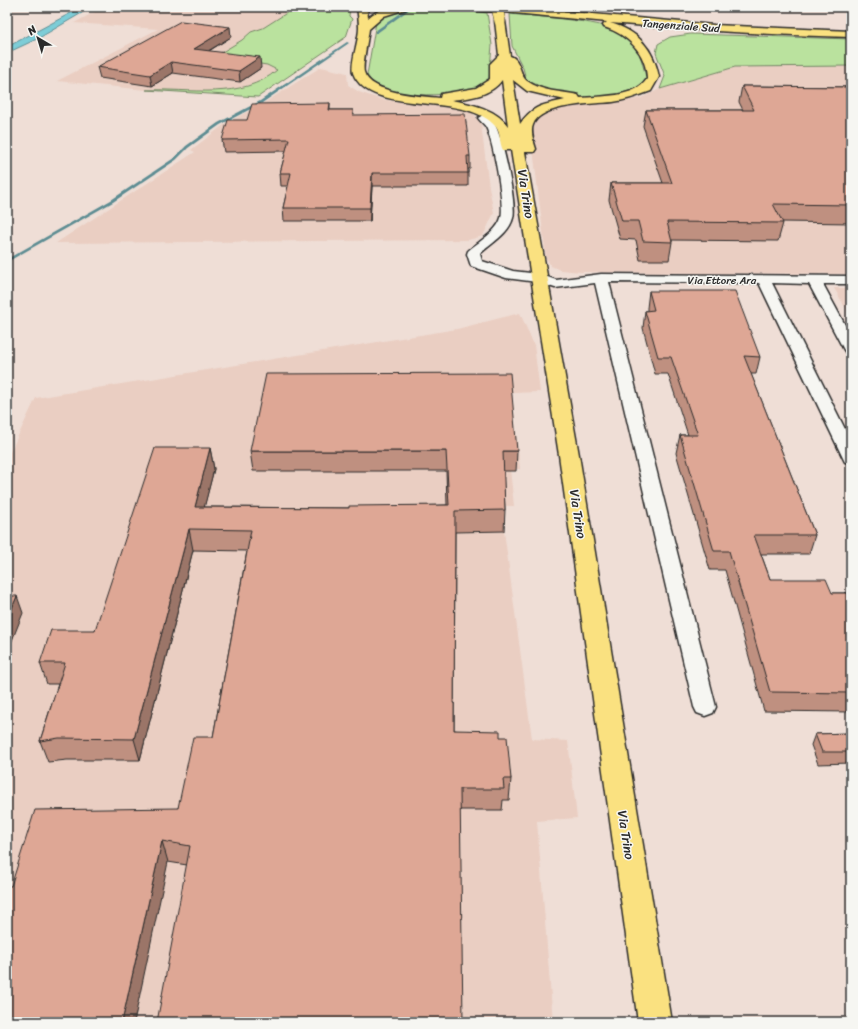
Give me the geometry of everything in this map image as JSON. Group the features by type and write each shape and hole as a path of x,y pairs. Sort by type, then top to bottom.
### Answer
{"main road":[{"path":"362,7 364,29 358,72 359,79 364,85 396,96 465,105 487,113 502,125 510,158 523,177"},
{"path":"364,29 374,16 388,10 403,7"},
{"path":"464,7 501,8"},
{"name":"Tangenziale Sud","path":"488,7 636,23 721,29 851,34"},
{"name":"Via Trino","path":"501,8 500,20 512,114 569,454 655,1022"},
{"path":"529,12 576,13 606,8"},
{"path":"631,10 639,15 659,21 721,29"},
{"path":"523,177 530,158 526,126 528,120 533,115 547,108 593,100 624,97 645,90 652,84 654,78 646,44 627,32 609,25 546,16 529,12"},
{"path":"663,34 691,31 739,32 753,30"},
{"path":"427,99 464,95 488,87 494,83 497,78 496,64 505,54 515,66 519,80 522,83 551,94 593,100"}],"street":[{"name":"Via Ettore Ara","path":"483,118 491,126 502,174 507,218 498,230 482,243 473,254 476,264 511,275 539,278 555,284 597,278 851,280"},
{"path":"597,278 705,706"},
{"path":"764,280 851,458"},
{"path":"814,280 851,350"}],"shaded area":[{"path":"104,7 350,7 349,16 352,19 346,37 258,97 146,90 57,81 158,29 74,23"},
{"path":"851,66 851,274 581,272 560,270 551,266 546,258 530,124 538,116 551,110 570,105 615,103 641,98 660,89 735,67"},
{"path":"321,67 347,73 348,85 359,92 380,99 407,103 438,104 460,108 473,113 481,124 494,213 483,236 468,240 56,243 195,152 191,150 225,124 267,101"},
{"path":"834,288 851,288 851,317 850,316"},
{"path":"520,313 534,345 540,392 512,393 520,469 510,469 514,506 503,506 504,531 532,739 568,741 577,818 537,821 553,1022 7,1022 7,459 36,398 457,329"}],"green space":[{"path":"296,7 350,7 349,16 352,19 346,37 258,97 146,90 214,91 248,86 263,80 277,70 267,65 214,57 242,40 251,32 263,28"},
{"path":"417,7 437,7 487,13 492,45 489,80 481,86 456,93 426,95 384,89 373,82 367,75 376,22 395,12"},
{"path":"510,14 573,20 620,31 630,37 636,46 647,80 634,89 620,94 604,97 570,95 539,86 526,79 523,68 512,46"},
{"path":"691,34 851,39 851,66 735,67 660,89 665,76 656,53 658,44 670,37"}],"water":[{"path":"82,7 92,7 39,38 7,53 7,47"}],"building":[{"path":"181,21 230,27 194,49 260,57 239,71 171,62 150,75 97,67"},
{"path":"742,86 851,87 851,205 773,204 783,223 667,222 672,242 643,241 638,221 622,221 611,183 672,183 646,110 754,110"},
{"path":"330,103 329,110 353,110 353,115 465,114 470,156 467,156 468,173 372,173 370,208 283,208 291,173 280,173 289,139 222,140 228,120 247,120 252,104"},
{"path":"649,291 735,291 760,357 744,356 815,535 754,535 770,579 826,579 832,593 851,593 851,693 770,692 729,551 714,551 680,435 698,435 671,357 658,357 645,311 654,310"},
{"path":"510,373 517,451 503,451 505,510 455,511 454,730 500,731 500,737 507,737 511,779 503,779 504,789 460,789 463,1022 157,1022 190,846 162,841 122,1022 7,1022 7,886 11,886 35,810 178,808 193,737 213,737 251,530 189,529 134,739 59,738 40,741 65,663 40,663 51,630 95,630 155,448 210,448 195,507 349,508 349,506 449,505 446,451 250,451 266,374"},
{"path":"7,596 17,596 7,620"},
{"path":"851,733 851,752 822,752 815,734"}],"waterway":[{"path":"376,32 409,9"},
{"path":"7,261 112,201 175,159 187,147 219,124 261,102 348,43"}]}
